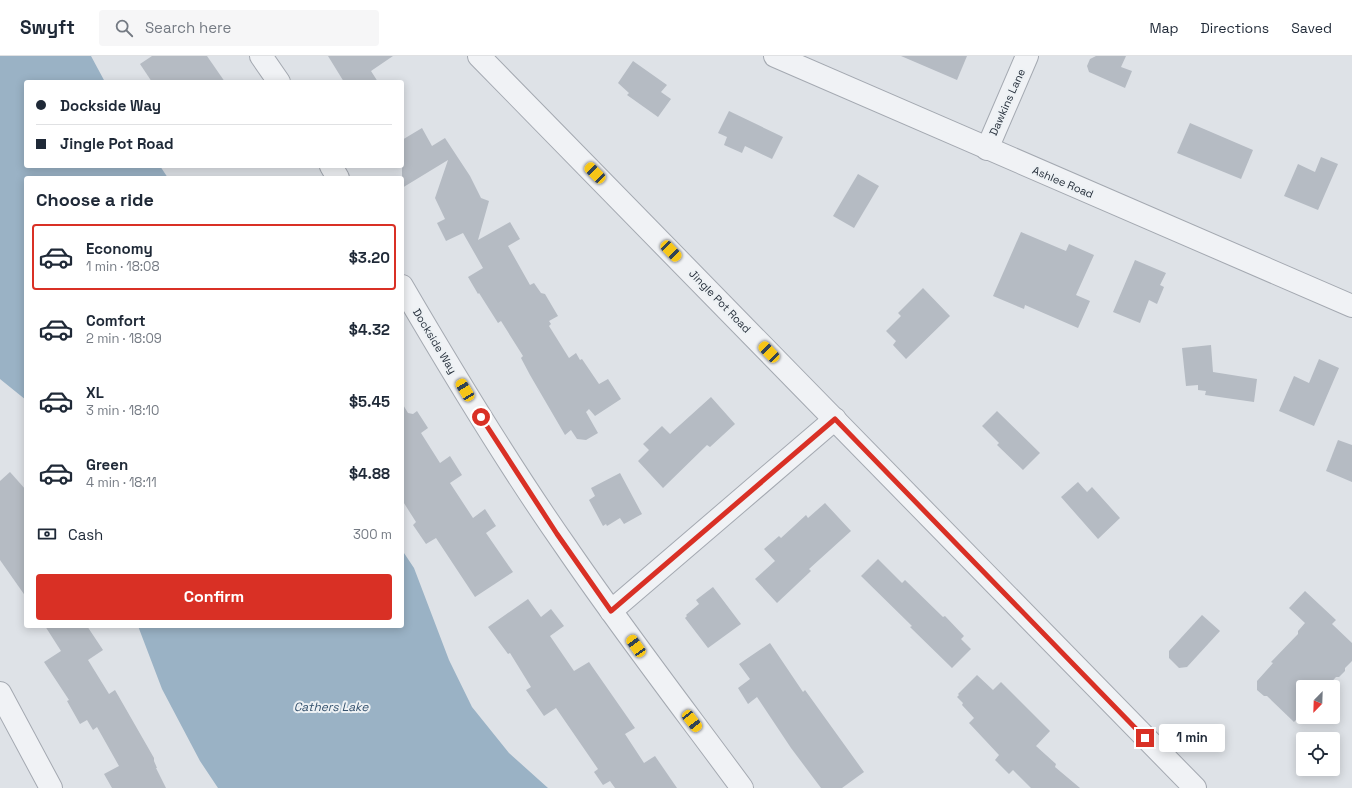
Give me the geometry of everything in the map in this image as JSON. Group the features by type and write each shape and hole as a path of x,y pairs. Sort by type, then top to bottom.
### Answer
{"street":[{"path":"261,56 277,80"},
{"name":"Jingle Pot Road","path":"479,56 1195,788"},
{"name":"Ashlee Road","path":"775,56 1352,306"},
{"name":"Dawkins Lane","path":"987,149 1027,56"},
{"name":"Dockside Way","path":"404,289 506,458 611,611 742,788"},
{"path":"611,611 835,419"},
{"path":"0,693 51,788"}],"water":[{"path":"0,56 91,56 104,80 24,80 24,168 161,168 167,176 24,176 24,398 0,379"},
{"name":"Cathers Lake","path":"404,553 414,568 449,660 472,707 509,753 548,788 218,788 200,761 162,689 139,628 404,628"}],"building":[{"path":"152,56 207,56 224,80 151,80 140,64"},
{"path":"328,56 393,56 371,71 377,80 343,80"},
{"path":"901,56 967,56 957,80"},
{"path":"1096,56 1126,56 1121,67 1132,71 1125,88 1089,72 1087,66 1090,59"},
{"path":"633,61 667,85 661,92 671,99 658,117 627,95 629,93 618,83"},
{"path":"729,111 783,137 772,159 745,146 742,153 724,145 727,137 718,133"},
{"path":"1190,123 1253,150 1241,179 1177,153"},
{"path":"422,128 432,146 445,138 470,176 481,198 489,201 478,240 510,222 520,239 508,246 530,285 534,283 541,293 545,294 558,316 549,321 551,324 549,326 569,358 576,353 580,360 582,359 599,384 608,379 621,399 595,416 589,409 586,412 598,433 586,440 577,439 571,430 565,435 530,375 521,358 523,356 501,321 498,323 468,277 483,268 463,233 446,241 437,223 445,219 435,198 448,160 404,187 402,168 404,168 404,139"},
{"path":"1321,157 1338,164 1318,210 1284,196 1298,164 1315,172"},
{"path":"858,174 879,186 854,228 833,216"},
{"path":"1021,232 1066,251 1069,244 1094,255 1076,295 1090,301 1078,328 1025,305 1024,309 993,296"},
{"path":"1135,260 1166,273 1160,285 1164,287 1157,304 1149,300 1140,323 1113,312"},
{"path":"923,288 950,316 906,359 893,345 896,341 886,331 901,316 898,313"},
{"path":"1211,345 1213,372 1257,379 1254,402 1205,395 1206,391 1198,390 1198,385 1186,386 1182,348"},
{"path":"1319,359 1339,368 1314,426 1279,411 1294,376 1309,383"},
{"path":"711,397 735,424 710,447 707,445 663,488 638,461 649,450 643,444 662,426 670,434"},
{"path":"404,406 408,413 413,414 417,411 428,428 421,433 440,463 450,456 462,475 450,483 473,518 485,509 496,526 486,533 513,572 475,597 436,538 426,544 413,525 416,522 404,503"},
{"path":"997,411 1040,453 1023,470 997,445 999,443 982,426"},
{"path":"1338,440 1352,445 1352,482 1326,471"},
{"path":"10,472 24,488 24,594 0,560 0,481"},
{"path":"620,473 642,514 624,524 620,518 607,526 606,524 603,526 589,500 595,496 591,488"},
{"path":"1078,482 1087,492 1092,487 1120,518 1098,539 1061,497"},
{"path":"825,503 851,531 809,569 811,571 777,603 755,579 775,561 764,549 779,536 781,538 806,515 808,518"},
{"path":"878,559 902,583 905,580 943,617 945,616 964,636 961,639 971,649 952,668 861,576"},
{"path":"713,587 741,624 708,648 685,618 687,616 686,615 699,604 696,600"},
{"path":"1305,591 1336,620 1332,624 1352,643 1352,661 1339,677 1336,677 1333,680 1296,680 1296,720 1294,722 1267,696 1264,696 1257,690 1257,681 1273,663 1271,662 1298,634 1298,631 1305,623 1289,608"},
{"path":"528,599 541,617 551,609 564,626 550,636 574,671 589,662 635,728 625,734 644,763 655,756 677,788 615,788 610,781 603,785 594,772 598,769 556,708 544,716 526,690 531,687 510,653 508,654 488,627"},
{"path":"1202,615 1220,631 1187,667 1179,668 1169,658 1169,651"},
{"path":"46,628 88,628 103,650 88,660 109,694 115,690 154,758 156,768 166,788 112,788 104,774 119,766 97,727 93,730 87,720 80,724 67,701 69,700 44,662 61,651"},
{"path":"770,643 803,692 805,690 864,772 842,788 821,788 791,748 757,697 748,704 738,688 750,679 739,664"},
{"path":"977,675 993,690 1001,682 1050,731 1036,746 1056,764 1055,767 1080,788 1031,788 1013,770 1009,774 995,760 999,755 969,723 974,718 957,697 959,695 958,694"}],"route":[{"path":"481,417 506,458 611,611 835,419 1145,738"}]}
